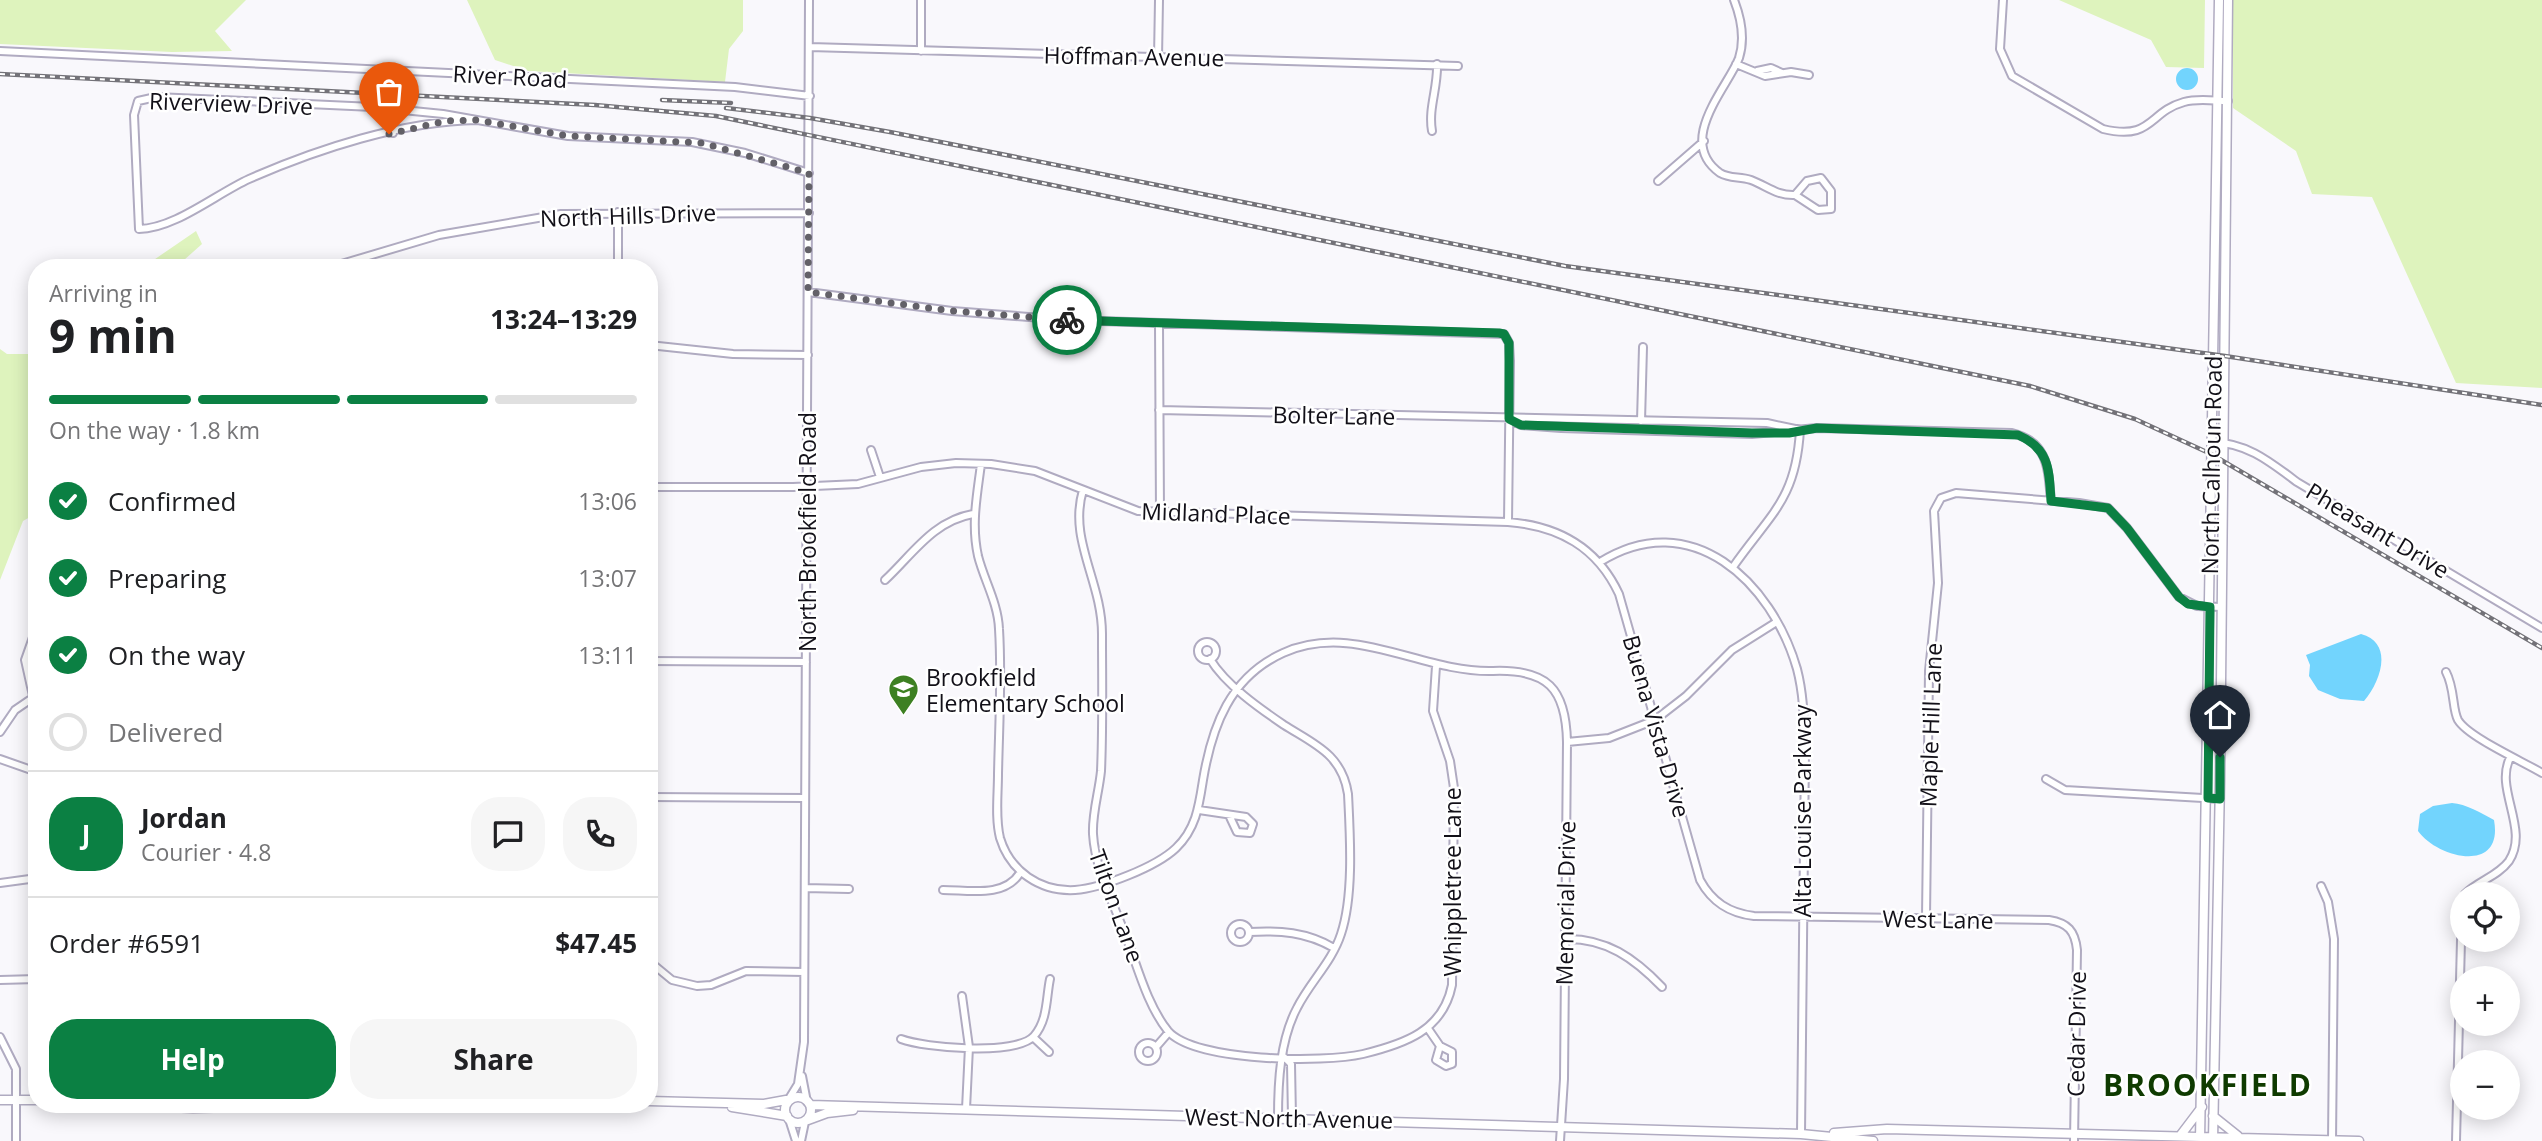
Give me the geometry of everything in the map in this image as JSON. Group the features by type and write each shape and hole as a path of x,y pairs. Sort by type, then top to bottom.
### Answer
{"main road":[{"name":"North Calhoun Road","path":"2207,1139 2202,1107 2219,0"},
{"name":"North Calhoun Road","path":"2207,1139 2213,1116 2220,799 2228,0"},
{"path":"658,1101 764,1104 788,1099"},
{"path":"788,1099 784,1109 788,1117"},
{"name":"West North Avenue","path":"788,1099 808,1104 893,1108 1801,1134 1873,1141"},
{"path":"0,1100 28,1100"},
{"path":"701,1102 774,1111 807,1121 808,1104"},
{"path":"2180,1136 2202,1107"},
{"name":"West North Avenue","path":"807,1121 834,1112 893,1108"},
{"path":"2213,1116 2241,1137"},
{"name":"West North Avenue","path":"1811,1135 1887,1129 2074,1137 2180,1136 2207,1139 2241,1137 2359,1141"}],"street":[{"name":"North Brookfield Road","path":"808,1104 802,1064 808,486 809,0"},
{"path":"921,0 921,51"},
{"path":"1158,58 1159,0"},
{"path":"1734,0 1742,35 1736,64 1709,108 1704,141 1706,156 1720,173 1728,177 1748,179 1780,195 1795,195 1818,210 1826,212 1831,209 1831,191 1821,178 1807,181 1795,195"},
{"path":"2003,0 2000,50 2012,76 2103,130 2117,133 2139,130 2184,102 2228,101"},
{"name":"Hoffman Avenue","path":"810,47 1458,66"},
{"name":"River Road","path":"0,51 735,87 810,96"},
{"path":"1432,131 1430,109 1437,86 1437,64"},
{"path":"1736,64 1765,76 1782,73 1809,75"},
{"name":"Riverview Drive","path":"477,120 446,121 308,155 219,194 166,225 139,229 134,115 138,101 174,97 392,109 477,120 568,136 702,143 809,173"},
{"path":"392,109 393,133"},
{"path":"1658,181 1704,141"},
{"path":"618,212 618,259"},
{"name":"North Hills Drive","path":"353,259 376,251 485,226 561,214 809,213"},
{"path":"808,292 1004,316 1159,324 1499,333 1507,338 1508,522"},
{"path":"1159,324 1160,513"},
{"path":"658,346 733,354 808,355"},
{"path":"1641,430 1643,346"},
{"name":"Bolter Lane","path":"1159,410 1509,419 1527,416 1641,419 1767,423 1800,430"},
{"name":"Bolter Lane","path":"1509,419 1521,425 1641,430 1779,433 1800,430 1899,428 2018,435 2034,444 2047,460 2051,501"},
{"path":"1733,567 1784,499 1795,471 1800,430"},
{"name":"Pheasant Drive","path":"2211,442 2246,447 2263,456 2297,482 2542,628"},
{"path":"871,450 880,477"},
{"path":"981,464 972,514 979,560 999,627 999,835 1020,873 1053,889 1077,890 1105,883 1166,856 1188,834 1199,810 1213,732 1237,689 1268,661 1311,643 1360,644 1436,666"},
{"name":"Midland Place","path":"658,487 858,484 933,466 981,464 1035,471 1131,510 1508,522"},
{"name":"Tilton Lane","path":"1083,490 1077,528 1096,584 1102,630 1101,765 1093,830 1105,883 1153,1004 1170,1032"},
{"name":"Maple Hill Lane","path":"1926,918 1929,671 1938,583 1935,507 1941,498 1951,494 2051,501"},
{"path":"2051,501 2108,508 2127,528 2179,597 2188,604 2221,607"},
{"path":"885,580 932,532 972,514"},
{"name":"Buena Vista Drive","path":"1508,522 1556,530 1582,546 1600,562 1623,604 1696,867 1707,891 1721,906 1741,914 1804,916"},
{"name":"Alta Louise Parkway","path":"1600,562 1640,544 1670,542 1700,549 1733,567 1763,600 1792,656 1803,699 1801,1134"},
{"path":"1567,742 1609,738 1655,720 1686,696 1732,650 1775,623"},
{"path":"1210,659 1217,670 1237,689 1280,722 1326,750 1343,775 1348,807 1347,907 1342,932 1327,964 1295,1011 1278,1072 1278,1118"},
{"path":"658,661 806,662"},
{"name":"Memorial Drive","path":"1436,666 1470,671 1522,670 1549,684 1563,704 1567,742 1560,1141"},
{"name":"Whippletree Lane","path":"1429,1030 1447,1004 1453,976 1454,788 1450,761 1433,710 1436,666"},
{"path":"2446,673 2453,686 2458,721 2510,758 2542,773"},
{"path":"0,732 15,710 28,700"},
{"path":"2482,882 2500,870 2511,856 2514,830 2506,776 2510,758"},
{"path":"0,759 28,769"},
{"path":"2046,779 2065,790 2220,799"},
{"path":"658,797 805,797"},
{"path":"1199,810 1229,815"},
{"path":"943,890 987,891 1002,887 1020,873"},
{"path":"0,883 28,879"},
{"path":"2321,886 2328,902 2334,939 2332,1141"},
{"path":"805,888 849,889"},
{"name":"West Lane","path":"1804,916 2049,920 2062,923 2071,929"},
{"name":"Cedar Drive","path":"2071,929 2077,950 2074,1137"},
{"path":"1250,932 1288,932 1310,937 1334,948"},
{"path":"1565,939 1591,941 1617,949 1642,967 1662,987"},
{"path":"2456,1141 2461,952"},
{"path":"658,968 672,980 697,986 711,985 746,971 804,972"},
{"path":"0,980 28,979"},
{"path":"901,1039 920,1044 969,1047 1016,1046 1033,1037 1043,1022 1050,979"},
{"path":"962,996 969,1047 967,1109"},
{"path":"1156,1047 1170,1032 1188,1044 1216,1054 1284,1057 1358,1055 1394,1046 1429,1030 1440,1046"},
{"path":"0,1037 14,1061 16,1141"},
{"path":"1033,1037 1048,1052"},
{"path":"1284,1057 1291,1064 1292,1118"},
{"name":"North Brookfield Road","path":"788,1099 796,1090 802,1064"},
{"path":"788,1117 798,1141"},
{"path":"798,1141 807,1121"},
{"path":"1944,1131 1944,1141"}],"green space":[{"path":"0,0 246,0 215,31 232,51 172,52 0,44"},
{"path":"467,0 743,0 743,31 729,49 725,82 528,71 495,60"},
{"path":"2059,0 2205,0 2204,68 2166,67 2151,40"},
{"path":"2233,0 2542,0 2542,388 2456,383 2372,197 2312,194 2296,151 2233,108"},
{"path":"196,231 202,244 185,259 155,259"},
{"path":"0,349 7,354 28,354 28,518 23,521 0,580"}],"water":[{"path":"2187,68 2197,75 2198,79 2191,89 2187,90 2177,83 2176,79 2183,69"},
{"path":"2361,634 2378,645 2381,654 2379,673 2364,701 2340,699 2318,690 2309,676 2310,665 2306,655"},
{"path":"2452,803 2468,807 2494,820 2494,837 2489,849 2479,855 2453,854 2427,841 2418,831 2420,814 2433,806"}],"railway":[{"path":"0,74 595,105 716,116 2030,386 2135,419 2211,454 2542,648"},
{"path":"662,100 731,103"},
{"path":"726,108 810,118 890,132 1565,266 2225,356 2542,405"}],"way so far":[{"path":"389,134 446,121 477,120 568,136 692,142 745,153 809,173 808,292 952,311 1067,320"}],"place":[{"name":"Brookfield Elementary School","path":"903,717"}],"district":[{"name":"BROOKFIELD","path":"2208,1084"}],"route":[{"path":"1067,320 1504,334 1509,343 1509,419 1521,425 1752,433 1789,433 1810,428 1890,428 2018,435 2034,444 2047,460 2050,468 2051,501 2101,505 2108,508 2116,514 2179,597 2188,604 2210,607 2208,798 2220,799 2220,757"}]}
